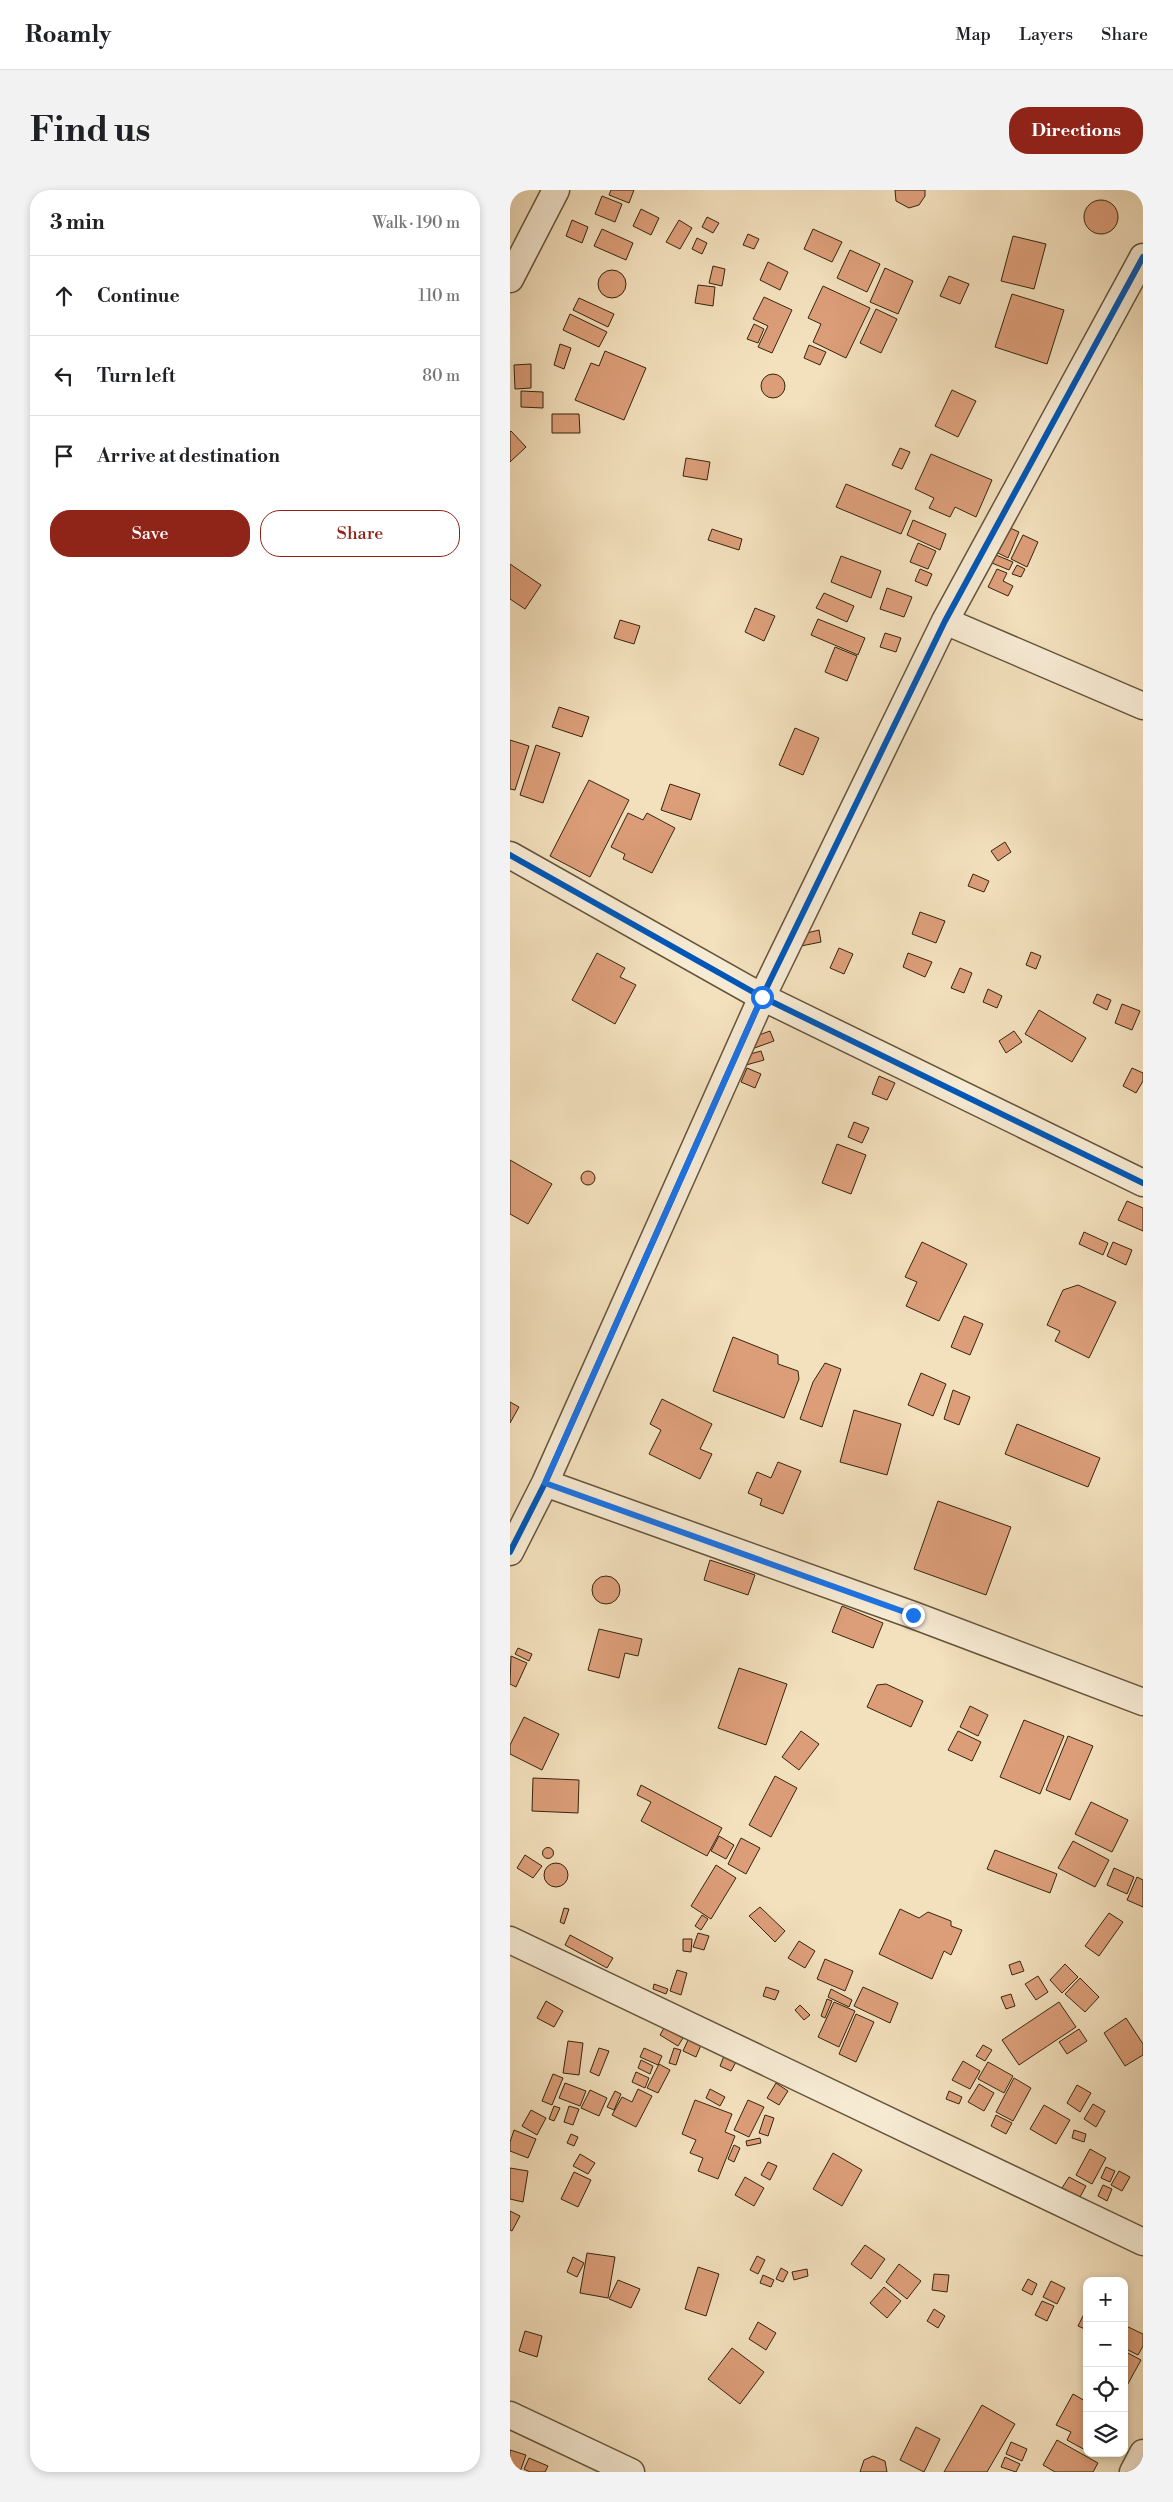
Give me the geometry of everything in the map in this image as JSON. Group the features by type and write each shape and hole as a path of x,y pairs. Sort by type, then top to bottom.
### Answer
{"street":[{"path":"510,280 556,190"},
{"path":"512,1541 545,1483 762,997 945,621 1143,257"},
{"path":"945,621 1143,706"},
{"path":"510,855 762,997 1143,1183"},
{"path":"545,1483 904,1611 1143,1702"},
{"path":"510,1940 1143,2242"},
{"path":"510,2415 631,2472"},
{"path":"1134,2472 1143,2453"}],"building":[{"path":"611,190 634,190 629,203 609,195"},
{"path":"895,190 925,190 925,196 919,205 909,208 896,201"},
{"path":"602,196 622,204 615,222 595,214"},
{"path":"1101,200 1108,201 1113,205 1117,210 1117,224 1113,229 1108,233 1101,234 1094,233 1089,229 1085,224 1084,217 1085,210 1089,205 1094,201"},
{"path":"641,209 659,218 651,235 633,226"},
{"path":"707,217 719,223 713,233 702,227"},
{"path":"572,220 588,227 582,243 566,236"},
{"path":"679,220 692,228 680,249 666,242"},
{"path":"602,229 633,243 626,260 594,246"},
{"path":"813,229 842,242 832,262 804,249"},
{"path":"748,234 759,239 754,249 743,245"},
{"path":"1013,236 1046,244 1034,289 1001,281"},
{"path":"697,238 707,243 702,254 692,249"},
{"path":"850,250 880,264 867,292 837,278"},
{"path":"768,262 788,272 780,290 760,280"},
{"path":"713,266 725,269 722,286 709,283"},
{"path":"885,268 913,281 898,314 870,302"},
{"path":"612,270 622,274 626,284 622,294 612,298 602,294 598,284 602,274"},
{"path":"949,276 969,284 960,304 940,296"},
{"path":"698,285 715,287 713,306 695,303"},
{"path":"823,286 870,308 846,358 813,342 821,324 808,318"},
{"path":"1012,294 1064,310 1047,364 995,347"},
{"path":"764,297 792,310 772,353 758,347 768,326 753,319"},
{"path":"579,298 614,314 608,327 573,310"},
{"path":"876,309 897,319 881,353 860,343"},
{"path":"570,314 607,332 599,347 563,330"},
{"path":"754,324 764,329 758,343 747,339"},
{"path":"560,344 571,348 564,369 554,365"},
{"path":"809,345 826,352 820,365 804,358"},
{"path":"605,351 646,368 624,420 575,400 591,363 599,366"},
{"path":"531,364 531,388 515,389 514,365"},
{"path":"773,374 782,377 785,386 782,395 773,398 764,395 761,386 764,377"},
{"path":"952,390 976,401 958,437 935,426"},
{"path":"521,391 543,392 543,408 521,407"},
{"path":"552,414 579,414 580,433 552,433"},
{"path":"510,432 526,447 510,462"},
{"path":"900,448 910,452 902,469 892,465"},
{"path":"931,454 992,480 976,517 955,507 950,517 929,508 934,498 915,489"},
{"path":"686,458 710,462 707,480 683,476"},
{"path":"846,484 911,511 901,534 836,507"},
{"path":"913,520 946,534 940,550 907,535"},
{"path":"1008,527 1019,532 1008,558 996,552"},
{"path":"712,529 742,539 739,550 708,540"},
{"path":"1023,535 1038,542 1027,567 1011,559"},
{"path":"918,543 936,551 928,569 910,562"},
{"path":"996,555 1013,562 1009,570 992,563"},
{"path":"841,556 881,571 871,598 831,582"},
{"path":"510,564 541,585 525,609 510,599"},
{"path":"1017,565 1025,569 1021,577 1012,574"},
{"path":"920,569 932,574 927,586 915,581"},
{"path":"997,569 1007,573 1003,581 1013,586 1008,596 988,587"},
{"path":"887,588 912,597 904,617 880,609"},
{"path":"824,593 854,606 847,622 816,608"},
{"path":"755,608 775,616 764,641 745,632"},
{"path":"818,619 865,638 858,655 811,635"},
{"path":"620,620 640,626 634,644 614,638"},
{"path":"885,633 901,638 896,652 880,647"},
{"path":"835,647 857,656 847,681 825,672"},
{"path":"559,707 589,717 582,737 552,727"},
{"path":"795,728 819,738 803,775 779,765"},
{"path":"510,740 529,746 515,790 510,789"},
{"path":"536,745 560,753 543,803 520,795"},
{"path":"589,780 629,800 590,877 550,856"},
{"path":"670,784 700,794 691,820 661,810"},
{"path":"628,813 643,820 647,813 675,828 652,873 623,859 625,854 611,847"},
{"path":"1005,842 1011,852 998,861 991,851"},
{"path":"973,874 989,881 984,892 968,886"},
{"path":"920,912 945,921 936,943 912,934"},
{"path":"819,930 821,942 801,946 799,935"},
{"path":"839,948 853,954 844,974 830,968"},
{"path":"1031,952 1041,956 1036,969 1026,965"},
{"path":"597,953 625,968 620,977 636,985 615,1024 572,1000"},
{"path":"908,953 932,962 925,977 903,967"},
{"path":"960,968 972,973 964,993 951,988"},
{"path":"988,989 1002,996 997,1008 983,1002"},
{"path":"1097,994 1111,1000 1107,1010 1093,1003"},
{"path":"1122,1004 1140,1011 1132,1030 1115,1023"},
{"path":"1039,1010 1086,1038 1072,1062 1025,1034"},
{"path":"770,1031 774,1041 749,1050 745,1040"},
{"path":"1014,1031 1022,1042 1006,1053 999,1041"},
{"path":"761,1051 764,1060 739,1067 736,1058"},
{"path":"747,1068 761,1074 755,1088 741,1082"},
{"path":"1132,1068 1143,1073 1143,1081 1136,1093 1123,1086"},
{"path":"879,1076 895,1083 887,1100 872,1094"},
{"path":"854,1122 869,1128 862,1143 848,1137"},
{"path":"837,1144 866,1155 851,1194 822,1183"},
{"path":"510,1160 552,1184 528,1224 510,1214"},
{"path":"588,1171 593,1173 595,1178 593,1183 588,1185 583,1183 581,1178 583,1173"},
{"path":"1127,1201 1143,1208 1143,1231 1118,1220"},
{"path":"1084,1232 1108,1243 1103,1255 1079,1244"},
{"path":"922,1242 967,1264 939,1321 906,1306 917,1282 905,1277"},
{"path":"1113,1242 1132,1250 1126,1265 1107,1256"},
{"path":"1078,1285 1116,1302 1089,1358 1055,1341 1060,1331 1047,1325 1063,1290"},
{"path":"964,1316 983,1324 970,1355 951,1347"},
{"path":"733,1337 778,1355 778,1364 798,1371 799,1379 784,1418 713,1391"},
{"path":"825,1363 841,1369 822,1427 800,1419 813,1382"},
{"path":"921,1373 946,1384 933,1416 908,1405"},
{"path":"953,1390 970,1397 959,1425 944,1419"},
{"path":"662,1399 712,1424 700,1449 712,1454 700,1479 649,1454 661,1430 650,1424"},
{"path":"510,1402 519,1407 510,1423"},
{"path":"854,1410 901,1424 887,1475 840,1462"},
{"path":"1017,1424 1100,1458 1088,1487 1005,1454"},
{"path":"778,1462 801,1471 783,1514 760,1505 762,1499 748,1493 757,1472 771,1478"},
{"path":"938,1501 1011,1527 986,1595 914,1569"},
{"path":"710,1560 755,1575 748,1595 704,1580"},
{"path":"606,1576 616,1580 620,1590 616,1600 606,1604 596,1600 592,1590 596,1580"},
{"path":"842,1606 883,1623 873,1648 832,1632"},
{"path":"599,1629 642,1639 638,1656 625,1653 619,1678 588,1670"},
{"path":"518,1648 532,1654 529,1661 515,1654"},
{"path":"511,1656 527,1663 516,1687 510,1684"},
{"path":"739,1668 787,1684 766,1745 718,1728"},
{"path":"886,1684 923,1701 911,1727 867,1707 877,1685"},
{"path":"970,1706 988,1715 978,1736 960,1727"},
{"path":"524,1717 559,1734 542,1770 510,1754 510,1745"},
{"path":"1024,1720 1064,1736 1040,1794 1000,1777"},
{"path":"801,1731 819,1744 799,1770 782,1757"},
{"path":"958,1731 981,1742 972,1761 948,1750"},
{"path":"1068,1736 1093,1746 1070,1800 1046,1790"},
{"path":"775,1776 797,1788 771,1837 749,1825"},
{"path":"533,1778 579,1780 578,1813 532,1811"},
{"path":"641,1785 722,1828 707,1856 641,1821 651,1802 637,1795"},
{"path":"1091,1802 1128,1820 1112,1852 1075,1834"},
{"path":"719,1836 734,1845 726,1859 711,1851"},
{"path":"741,1838 760,1848 746,1874 728,1864"},
{"path":"1073,1841 1109,1860 1095,1887 1058,1868"},
{"path":"548,1847 554,1853 548,1859 542,1853"},
{"path":"995,1850 1057,1874 1050,1893 987,1869"},
{"path":"525,1855 542,1866 533,1878 517,1868"},
{"path":"556,1863 564,1867 568,1875 564,1883 556,1887 548,1883 544,1875 548,1867"},
{"path":"716,1865 736,1878 711,1919 691,1906"},
{"path":"1114,1868 1134,1877 1127,1894 1107,1885"},
{"path":"1137,1877 1143,1880 1143,1907 1127,1900"},
{"path":"760,1907 785,1931 775,1942 749,1916"},
{"path":"564,1908 569,1909 564,1924 560,1922"},
{"path":"900,1909 919,1918 928,1912 951,1921 951,1926 962,1930 951,1955 944,1951 932,1979 879,1954"},
{"path":"1109,1913 1123,1922 1099,1956 1085,1946"},
{"path":"702,1915 708,1919 701,1930 695,1926"},
{"path":"698,1933 709,1936 704,1950 693,1947"},
{"path":"570,1935 613,1958 607,1968 565,1945"},
{"path":"683,1939 692,1939 691,1952 683,1951"},
{"path":"799,1941 815,1951 805,1968 788,1958"},
{"path":"825,1959 853,1971 845,1991 817,1979"},
{"path":"1020,1961 1024,1971 1012,1975 1009,1965"},
{"path":"1065,1964 1078,1977 1062,1993 1050,1980"},
{"path":"677,1970 687,1973 681,1995 670,1991"},
{"path":"1038,1976 1048,1992 1036,2000 1025,1984"},
{"path":"1080,1978 1099,1997 1085,2012 1065,1994"},
{"path":"654,1984 668,1989 666,1994 653,1989"},
{"path":"766,1987 779,1991 775,2000 763,1996"},
{"path":"863,1987 898,2003 890,2023 854,2006"},
{"path":"831,1989 852,2000 849,2007 828,1997"},
{"path":"1011,1994 1015,2006 1006,2009 1001,1997"},
{"path":"827,1999 832,2001 825,2018 821,2016"},
{"path":"546,2001 563,2011 554,2027 537,2018"},
{"path":"834,2002 855,2011 839,2047 818,2037"},
{"path":"1059,2002 1076,2027 1019,2065 1002,2040"},
{"path":"800,2005 810,2015 804,2020 795,2010"},
{"path":"856,2014 874,2022 856,2062 839,2054"},
{"path":"1126,2018 1143,2044 1143,2055 1125,2066 1104,2033"},
{"path":"664,2028 683,2038 678,2046 660,2035"},
{"path":"1079,2029 1087,2041 1067,2054 1059,2042"},
{"path":"688,2040 701,2045 696,2057 683,2051"},
{"path":"568,2041 583,2043 579,2075 563,2073"},
{"path":"983,2045 992,2050 985,2061 976,2056"},
{"path":"599,2048 609,2051 599,2076 590,2072"},
{"path":"644,2048 662,2056 658,2065 640,2057"},
{"path":"674,2048 681,2050 676,2065 669,2063"},
{"path":"724,2056 736,2062 731,2071 720,2066"},
{"path":"641,2060 653,2066 650,2074 638,2068"},
{"path":"963,2061 980,2071 970,2089 952,2080"},
{"path":"988,2062 1013,2076 1004,2093 978,2079"},
{"path":"659,2064 670,2070 658,2093 647,2088"},
{"path":"636,2072 649,2078 645,2088 632,2082"},
{"path":"553,2074 563,2078 552,2105 542,2101"},
{"path":"1014,2078 1031,2088 1013,2121 996,2112"},
{"path":"565,2083 586,2091 580,2106 559,2098"},
{"path":"776,2083 788,2091 779,2105 767,2098"},
{"path":"979,2084 994,2093 984,2111 968,2102"},
{"path":"1077,2085 1091,2093 1080,2112 1067,2103"},
{"path":"638,2089 652,2096 636,2127 612,2115 622,2097 632,2102"},
{"path":"710,2089 725,2097 720,2106 706,2098"},
{"path":"590,2090 607,2098 599,2116 581,2108"},
{"path":"615,2091 621,2094 614,2110 607,2107"},
{"path":"949,2091 962,2097 959,2104 946,2099"},
{"path":"695,2100 732,2114 725,2132 735,2136 718,2179 698,2171 703,2158 690,2153 696,2140 682,2134"},
{"path":"748,2100 764,2107 749,2137 734,2130"},
{"path":"1093,2104 1105,2111 1096,2127 1084,2119"},
{"path":"1044,2105 1070,2120 1056,2144 1030,2129"},
{"path":"554,2106 560,2108 554,2121 549,2119"},
{"path":"569,2106 579,2109 573,2125 564,2122"},
{"path":"531,2110 546,2118 537,2135 522,2126"},
{"path":"765,2115 774,2118 768,2136 759,2133"},
{"path":"996,2115 1012,2123 1006,2134 991,2126"},
{"path":"514,2130 536,2139 528,2158 510,2151 510,2142"},
{"path":"1074,2130 1086,2134 1084,2142 1072,2138"},
{"path":"571,2134 578,2137 574,2146 567,2143"},
{"path":"760,2138 761,2143 747,2146 746,2141"},
{"path":"734,2145 740,2148 734,2162 728,2159"},
{"path":"1090,2149 1106,2158 1092,2184 1076,2175"},
{"path":"833,2153 862,2170 842,2206 813,2189"},
{"path":"580,2154 595,2163 588,2174 573,2166"},
{"path":"768,2162 777,2166 770,2180 761,2175"},
{"path":"1106,2167 1115,2171 1110,2182 1101,2178"},
{"path":"510,2168 528,2171 523,2202 510,2199"},
{"path":"1119,2171 1130,2177 1122,2191 1111,2185"},
{"path":"574,2172 591,2180 578,2207 561,2199"},
{"path":"745,2177 764,2188 754,2206 735,2195"},
{"path":"1069,2177 1086,2186 1080,2197 1062,2188"},
{"path":"1103,2185 1112,2189 1107,2201 1098,2196"},
{"path":"510,2211 520,2216 512,2231 510,2230"},
{"path":"865,2245 885,2259 871,2279 851,2264"},
{"path":"587,2253 615,2257 608,2298 580,2293"},
{"path":"757,2256 765,2260 758,2274 750,2270"},
{"path":"573,2257 584,2263 577,2277 567,2272"},
{"path":"899,2264 921,2281 907,2299 886,2282"},
{"path":"698,2267 719,2274 706,2316 685,2309"},
{"path":"781,2268 788,2272 783,2282 776,2279"},
{"path":"807,2269 808,2276 794,2280 792,2272"},
{"path":"934,2274 949,2275 947,2292 932,2290"},
{"path":"763,2275 774,2280 771,2287 760,2283"},
{"path":"1028,2279 1037,2284 1032,2295 1022,2290"},
{"path":"618,2280 640,2289 631,2308 609,2299"},
{"path":"1051,2281 1065,2288 1057,2304 1043,2297"},
{"path":"884,2287 901,2301 887,2318 870,2303"},
{"path":"1042,2301 1054,2306 1047,2321 1035,2315"},
{"path":"934,2309 945,2316 938,2328 927,2321"},
{"path":"1083,2316 1083,2328 1078,2326"},
{"path":"758,2322 776,2333 766,2350 749,2339"},
{"path":"1128,2327 1143,2334 1143,2346 1138,2355 1128,2350"},
{"path":"525,2331 542,2336 537,2357 519,2351"},
{"path":"732,2348 764,2372 740,2404 708,2379"},
{"path":"1128,2353 1141,2360 1128,2384"},
{"path":"1073,2394 1083,2400 1083,2449 1067,2440 1071,2432 1056,2425"},
{"path":"982,2405 1015,2424 987,2472 944,2472"},
{"path":"916,2427 940,2439 924,2472 900,2460"},
{"path":"1057,2440 1083,2455 1083,2457 1087,2457 1098,2463 1093,2472 1055,2472 1043,2465"},
{"path":"1011,2442 1027,2449 1022,2461 1006,2454"},
{"path":"510,2450 526,2455 520,2472 510,2472"},
{"path":"873,2456 885,2461 887,2472 860,2472 864,2460"},
{"path":"1005,2457 1020,2464 1016,2472 1001,2467"},
{"path":"529,2458 548,2466 545,2472 530,2472 524,2469"}],"cycle path":[{"path":"1143,257 945,621 762,997 1143,1183"},
{"path":"510,855 762,997 545,1483 510,1552"}],"route":[{"path":"762,997 545,1483 913,1615"}]}
